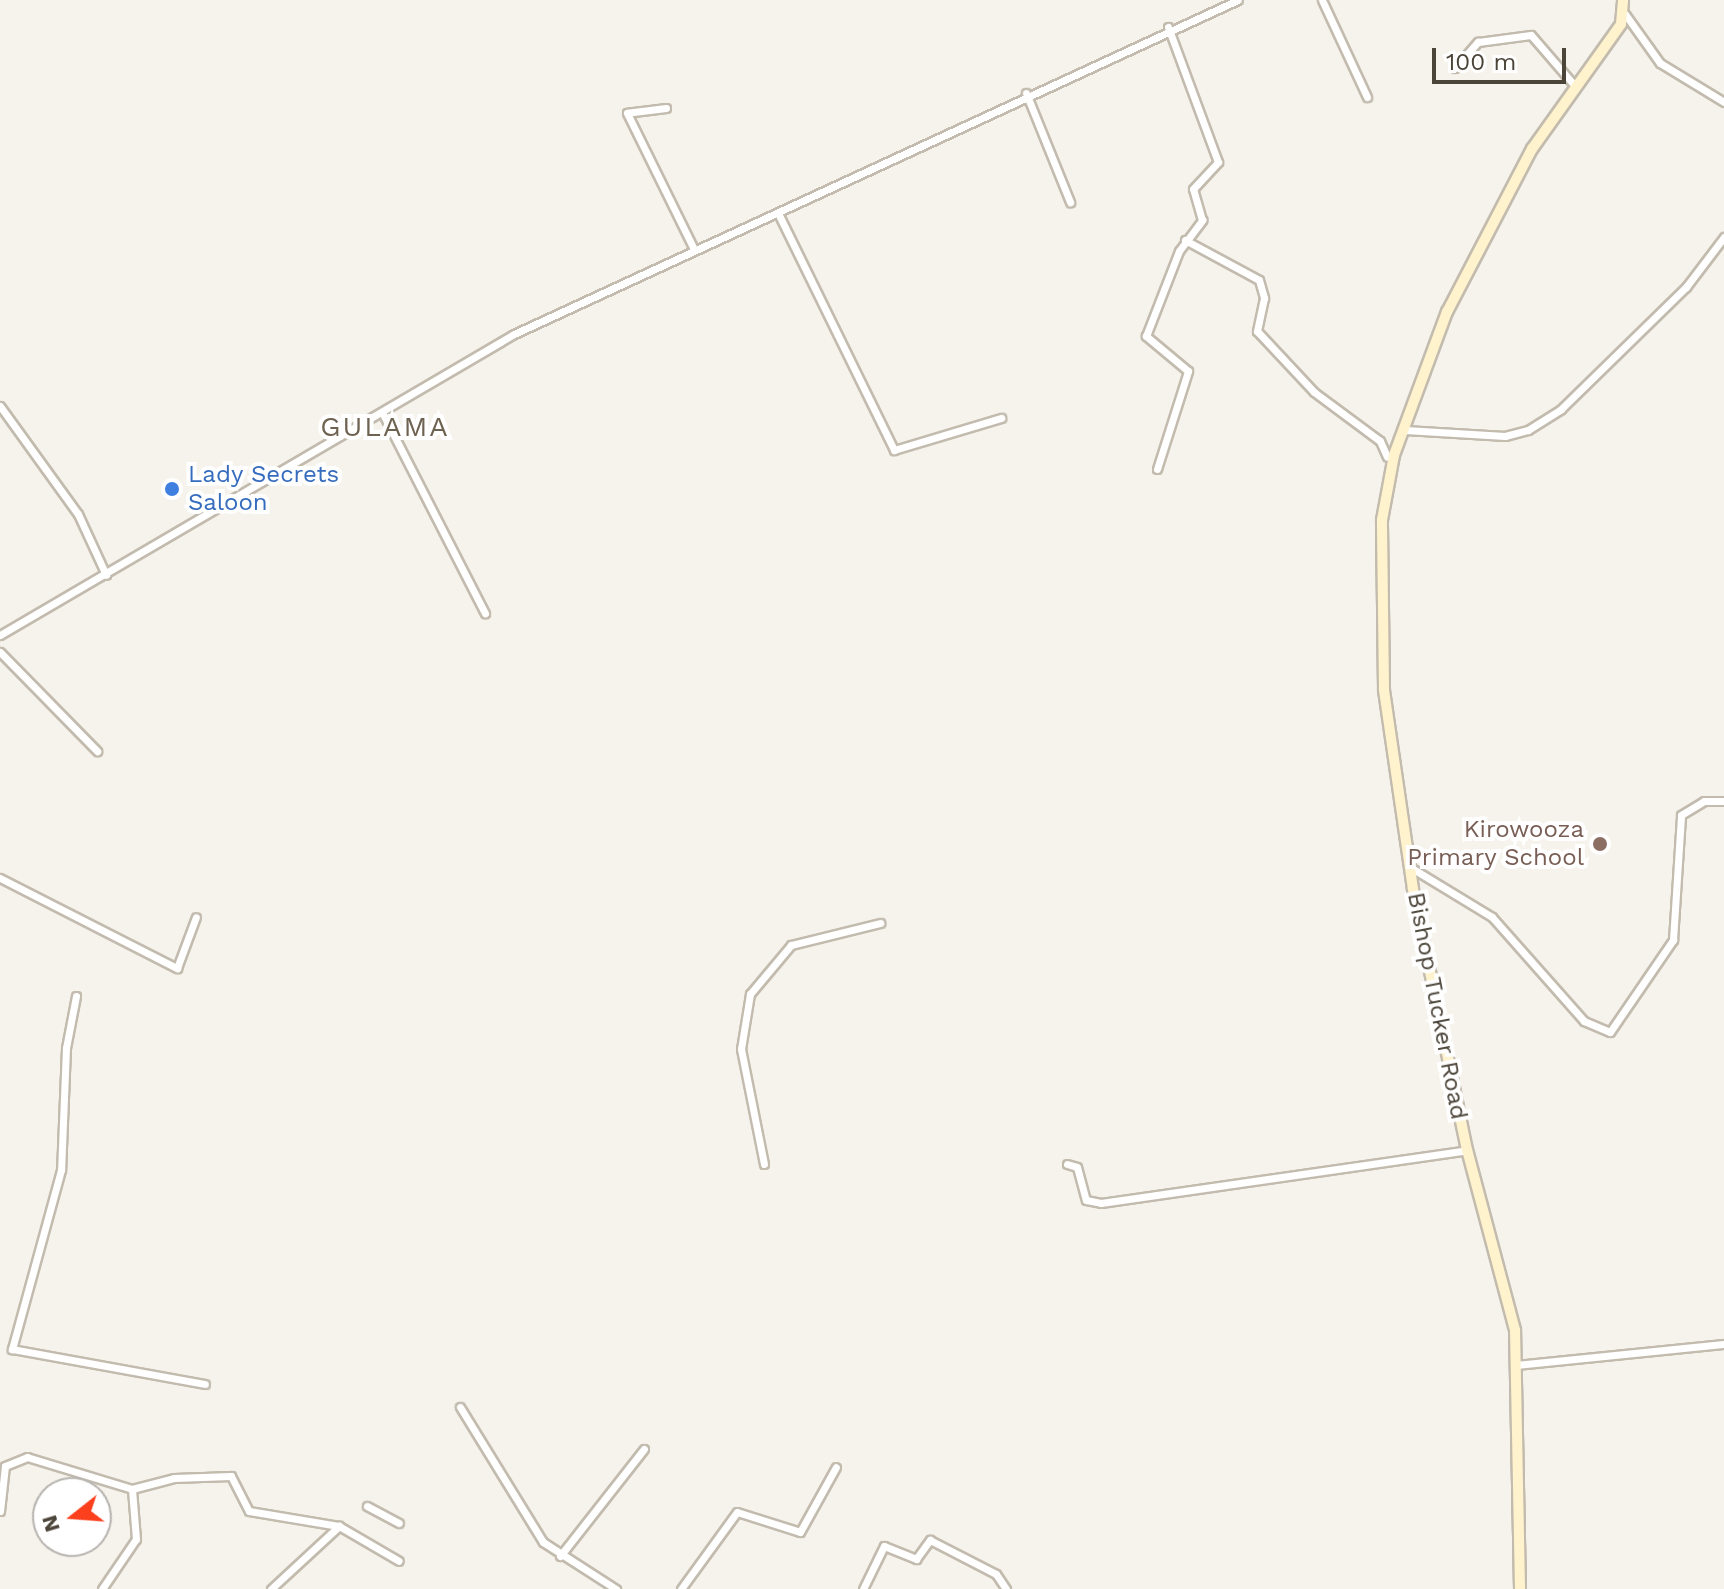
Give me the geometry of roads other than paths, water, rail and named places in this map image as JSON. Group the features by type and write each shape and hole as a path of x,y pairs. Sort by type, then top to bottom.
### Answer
{"main road":[{"path":"1623,0 1625,14"},
{"name":"Bishop Tucker Road","path":"1520,1589 1517,1365 1509,1301 1467,1150 1410,867 1379,611 1382,520 1405,430 1447,312 1532,149 1625,14"}],"street":[{"path":"0,635 383,414 514,334 693,247 778,213 1168,27 1238,0"},
{"path":"1322,0 1367,97"},
{"path":"1625,14 1660,63 1724,102"},
{"path":"1157,469 1188,371 1146,336 1185,240 1202,220 1193,189 1218,162 1168,27"},
{"path":"1455,68 1478,42 1531,35 1575,86"},
{"path":"1026,93 1070,202"},
{"path":"666,108 627,113 693,247"},
{"path":"778,213 894,450 1001,418"},
{"path":"1405,430 1528,430 1561,409 1686,287 1724,237"},
{"path":"1185,240 1259,280 1264,298 1257,331 1314,392 1380,441 1387,457"},
{"path":"0,406 71,502 106,575"},
{"path":"383,414 485,613"},
{"path":"0,652 97,751"},
{"path":"1410,867 1492,917 1584,1021 1610,1032 1673,940 1681,815 1704,801 1724,801"},
{"path":"0,878 177,968 196,917"},
{"path":"764,1164 741,1049 750,994 791,945 880,923"},
{"path":"76,996 66,1048 61,1170 12,1349 205,1384"},
{"path":"1067,1164 1076,1164 1083,1196 1095,1204 1467,1150"},
{"path":"1517,1365 1724,1344"},
{"path":"460,1407 530,1526 560,1556 616,1589"},
{"path":"560,1556 644,1449"},
{"path":"0,1511 5,1466 27,1457 132,1489"},
{"path":"681,1589 737,1512 800,1532 836,1467"},
{"path":"132,1489 142,1481 231,1476 249,1511 339,1526 399,1561"},
{"path":"102,1589 136,1539 132,1489"},
{"path":"367,1506 399,1523"},
{"path":"271,1589 339,1526"},
{"path":"863,1589 884,1546 918,1559 930,1540 996,1574 1006,1589"}],"place":[{"name":"Lady Secrets Saloon","path":"172,489"},
{"name":"Kirowooza Primary School","path":"1600,844"}],"district":[{"name":"GULAMA","path":"385,427"}]}
